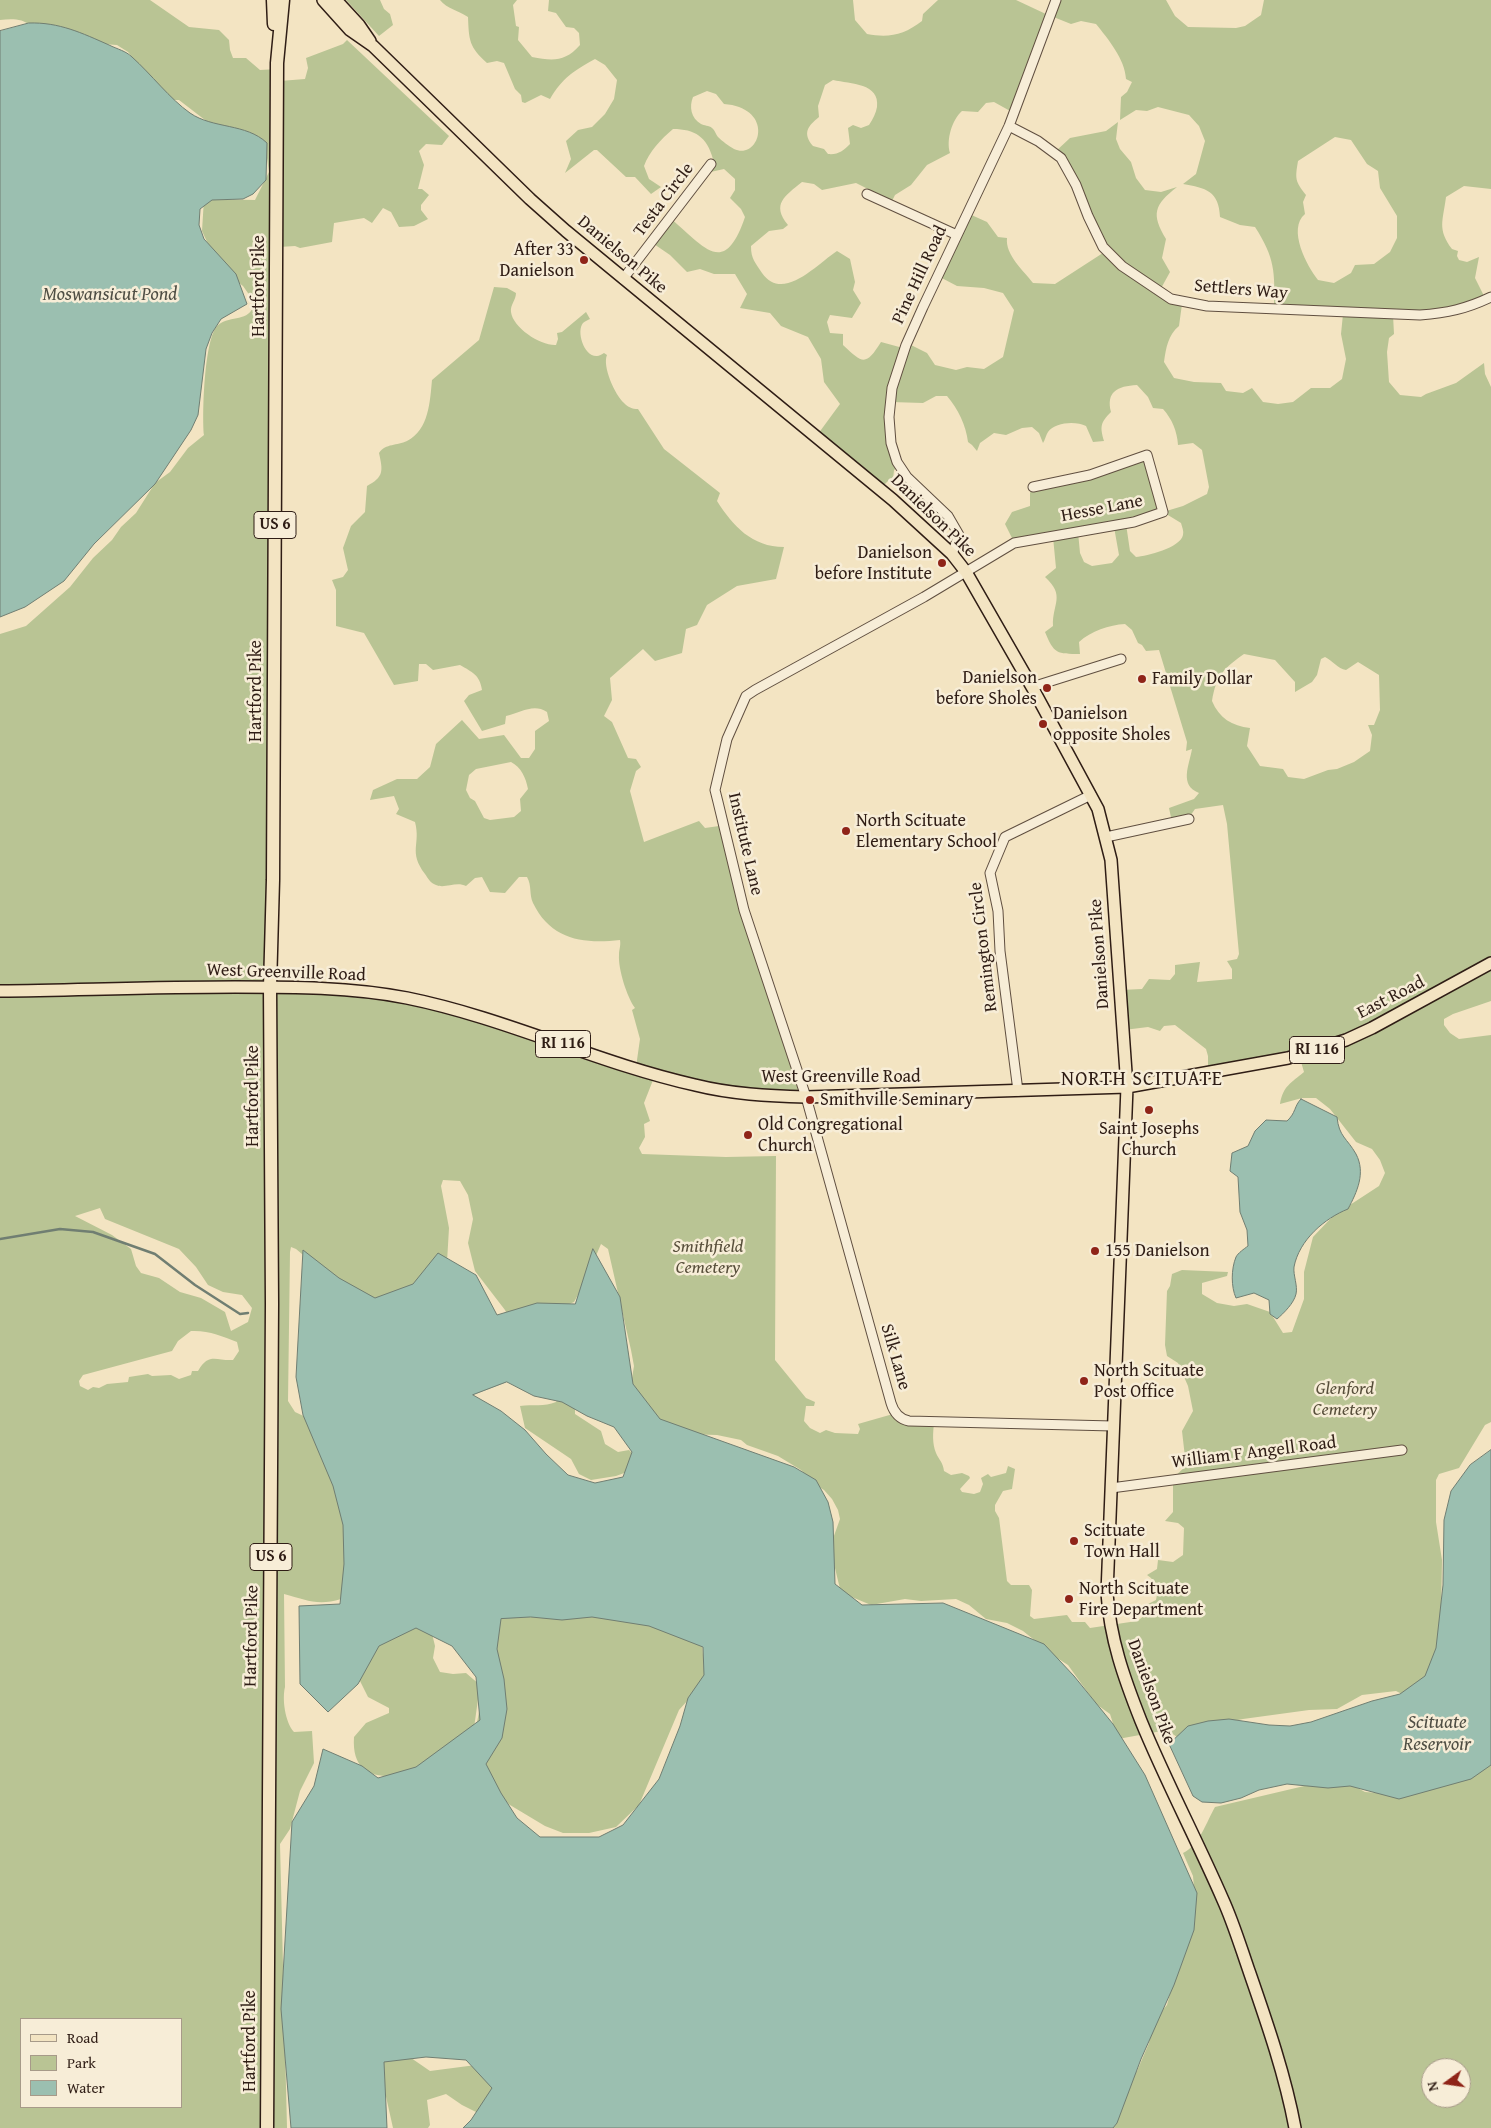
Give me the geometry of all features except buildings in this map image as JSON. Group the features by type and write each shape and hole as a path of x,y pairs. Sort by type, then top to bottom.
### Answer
{"highway":[{"name":"Hartford Pike","path":"267,2128 272,1314 270,987 273,880 276,64 273,0"},
{"name":"Hartford Pike","path":"276,64 284,0"}],"main road":[{"name":"Danielson Pike","path":"323,0 350,30 373,46 530,199 623,279 893,500 952,554 966,572 1032,687 1098,809 1111,860 1127,1087 1107,1593 1109,1618 1126,1683 1160,1768 1224,1902 1262,2009 1290,2104 1295,2128"},
{"name":"Danielson Pike","path":"336,0 359,24 373,46"},
{"name":"East Road","path":"1127,1087 1278,1060 1318,1049 1372,1028 1491,963"},
{"name":"West Greenville Road","path":"0,991 88,988 270,987 327,988 408,998 507,1026 622,1064 697,1086 753,1095 806,1098 1127,1087"}],"street":[{"name":"Pine Hill Road","path":"952,554 960,535 948,516 907,477 896,462 891,443 889,417 892,388 906,345 1009,126 1056,0"},
{"name":"Settlers Way","path":"1009,126 1038,141 1061,158 1076,185 1103,247 1122,266 1171,299 1207,306 1420,315 1451,312 1477,304 1491,297"},
{"name":"Testa Circle","path":"623,279 711,164"},
{"path":"867,194 957,235"},
{"name":"Hesse Lane","path":"966,572 1014,542 1134,522 1163,512 1147,455 1090,475 1033,487"},
{"name":"Institute Lane","path":"806,1098 744,910 715,790 727,739 746,696 966,572"},
{"path":"1032,687 1121,659"},
{"name":"Remington Circle","path":"1018,1091 1000,951 998,911 990,873 1005,837 1091,795"},
{"path":"1106,836 1189,819"},
{"name":"Silk Lane","path":"806,1098 891,1403 896,1414 900,1418 909,1421 1113,1426"},
{"name":"William F Angell Road","path":"1111,1488 1402,1450"}],"green space":[{"path":"0,0 150,0 189,27 219,30 229,40 233,58 246,58 260,70 278,69 280,81 305,79 308,68 306,58 343,44 347,40 449,136 442,145 426,144 419,151 424,165 418,189 422,189 429,195 421,205 421,210 428,219 414,226 399,227 391,212 383,208 372,223 364,218 334,223 332,242 300,248 295,246 279,247 273,986 403,997 636,1067 640,1039 632,1010 635,1008 626,990 620,968 620,940 581,940 559,932 540,915 533,903 527,877 519,877 505,893 490,892 482,877 475,878 466,886 458,884 439,886 434,884 429,880 417,859 415,822 396,814 399,809 394,796 370,800 373,790 397,779 417,779 430,767 436,744 462,720 479,739 504,735 521,758 529,758 535,749 535,731 549,721 547,712 537,708 527,709 506,716 505,724 482,731 464,701 469,695 482,690 477,677 472,672 460,665 433,670 426,664 419,664 418,681 394,685 364,633 336,626 336,590 332,580 343,577 348,570 343,548 351,526 365,512 367,486 377,480 381,473 379,453 388,446 407,441 420,430 427,414 432,380 479,340 494,287 507,288 516,293 511,309 513,318 522,330 543,343 550,345 556,345 557,333 562,332 586,312 590,319 584,322 581,327 582,343 592,355 598,356 604,353 607,355 606,366 608,373 620,399 629,407 638,409 664,449 720,493 717,501 737,527 762,543 784,547 776,579 737,586 707,605 697,625 686,629 682,653 655,661 643,649 610,678 612,700 604,716 612,722 628,758 636,759 641,767 636,771 630,791 644,842 699,821 705,828 726,825 752,925 804,1097 655,1075 644,1103 650,1121 644,1124 645,1137 639,1148 642,1154 726,1157 776,1156 775,1360 806,1398 815,1402 814,1406 806,1406 804,1421 810,1428 820,1433 826,1430 835,1433 858,1434 860,1429 858,1424 893,1414 934,1423 934,1446 944,1471 951,1475 962,1473 970,1478 960,1489 962,1492 974,1494 980,1492 983,1484 981,1478 988,1474 991,1477 1006,1473 1008,1466 1015,1469 1012,1489 1003,1491 995,1505 995,1511 999,1518 1007,1581 1011,1585 1029,1585 1032,1590 1030,1616 1034,1619 1067,1615 1072,1622 1085,1622 1090,1628 1137,1621 1141,1618 1145,1613 1144,1606 1156,1600 1157,1596 1156,1586 1147,1575 1157,1569 1158,1560 1173,1562 1183,1555 1184,1528 1178,1523 1165,1521 1173,1512 1173,1478 1186,1466 1182,1431 1193,1411 1188,1386 1178,1363 1167,1356 1165,1345 1167,1291 1172,1274 1182,1270 1228,1272 1227,1276 1202,1283 1202,1294 1217,1303 1234,1306 1247,1304 1270,1312 1283,1333 1292,1332 1304,1299 1304,1272 1313,1237 1333,1216 1379,1186 1385,1173 1380,1160 1372,1149 1356,1142 1330,1109 1316,1098 1302,1098 1280,1104 1285,1089 1304,1072 1299,1055 1208,1072 1206,1049 1175,1025 1164,1026 1160,1031 1148,1027 1124,1030 1121,990 1142,989 1149,979 1170,980 1175,974 1175,965 1200,962 1197,982 1232,979 1232,969 1227,961 1237,959 1239,954 1227,824 1223,805 1195,809 1188,819 1172,822 1169,808 1194,799 1199,793 1193,790 1187,780 1192,749 1186,751 1187,742 1159,650 1146,651 1138,643 1132,630 1125,624 1100,629 1084,638 1079,642 1080,654 1066,654 1054,649 1045,632 1053,626 1056,600 1055,590 1045,577 1056,568 1053,537 1014,542 1005,524 1012,512 1030,506 1030,493 1033,486 1052,483 1142,456 1163,511 1126,524 1130,551 1136,557 1170,547 1181,540 1183,529 1181,523 1163,512 1183,506 1207,494 1209,487 1202,450 1193,443 1178,445 1174,426 1169,417 1163,409 1153,408 1148,397 1137,385 1119,389 1112,395 1110,399 1111,412 1102,425 1104,441 1093,442 1086,426 1082,424 1066,423 1051,429 1043,443 1039,433 1032,427 1022,428 1006,435 994,433 980,443 977,451 968,442 963,423 951,401 947,396 936,396 923,403 891,402 898,467 894,470 893,480 888,481 883,486 818,434 840,404 824,382 821,359 808,337 781,326 770,313 740,308 747,294 735,274 714,274 700,269 687,272 670,255 651,242 670,218 703,246 712,251 721,252 729,247 737,236 745,217 741,209 730,198 735,190 735,179 724,169 706,173 713,159 704,140 694,133 681,129 673,129 664,137 652,151 644,166 649,179 661,187 651,194 635,177 626,177 597,150 594,150 565,173 571,159 566,141 578,130 592,127 605,114 614,99 617,80 605,65 595,59 570,75 559,85 550,99 541,95 525,103 522,102 521,95 515,89 504,63 497,61 487,63 473,47 468,17 440,0 517,0 513,5 516,26 519,27 518,40 532,57 558,59 569,55 580,45 579,33 574,28 566,27 556,13 548,11 549,0 853,0 855,20 867,34 882,36 909,30 922,21 923,14 938,0 1016,0 1048,15 1056,0 1166,0 1175,16 1188,27 1236,28 1245,26 1261,15 1264,0 1491,0 1491,189 1464,186 1446,197 1442,224 1444,236 1452,249 1458,251 1457,256 1459,260 1467,262 1479,257 1475,278 1485,298 1477,304 1393,315 1394,334 1389,338 1387,352 1389,382 1400,395 1421,397 1456,383 1484,363 1485,374 1491,387 1491,1001 1453,1014 1444,1019 1444,1025 1450,1033 1459,1039 1491,1035 1491,1422 1485,1425 1459,1468 1439,1474 1436,1480 1436,1522 1442,1560 1440,1670 1408,1697 1396,1691 1362,1695 1337,1709 1309,1710 1243,1719 1198,1728 1180,1739 1167,1730 1118,1739 1110,1714 1096,1704 1068,1665 1023,1631 1007,1623 986,1619 969,1605 956,1599 921,1601 905,1599 871,1605 847,1595 840,1589 830,1547 840,1519 838,1510 824,1490 814,1484 801,1470 778,1456 747,1445 741,1440 717,1435 685,1434 657,1418 631,1384 634,1366 631,1350 608,1249 601,1244 574,1302 514,1328 505,1310 475,1271 468,1243 473,1219 468,1195 460,1181 443,1180 441,1186 449,1228 447,1262 396,1318 296,1249 291,1247 290,1252 288,1401 295,1412 312,1420 354,1526 341,1599 319,1602 284,1594 285,1710 288,1722 294,1732 312,1731 314,1763 300,1791 290,1829 280,1844 287,2128 0,2128 0,634 26,626 70,587 93,558 136,513 155,483 170,472 188,448 204,435 205,377 213,332 223,322 248,314 255,303 243,286 220,268 215,259 202,231 204,199 255,200 269,172 265,144 218,130 179,100 170,100 160,94 128,52 117,45 103,44 31,26 20,20 0,20","holes":["1051,16 1071,24 1081,21 1096,24 1111,43 1123,64 1126,79 1132,82 1127,92 1121,97 1120,120 1136,110 1147,111 1158,107 1189,115 1199,126 1205,141 1196,174 1183,184 1210,192 1217,201 1220,217 1240,225 1255,227 1270,257 1274,275 1274,308 1343,314 1341,334 1346,359 1342,379 1330,388 1311,388 1293,402 1278,404 1263,402 1252,388 1243,393 1226,391 1221,383 1194,382 1174,378 1164,362 1170,338 1179,326 1182,304 1159,292 1170,272 1162,258 1166,239 1158,223 1157,210 1163,199 1177,187 1161,192 1145,190 1136,178 1131,162 1120,149 1116,139 1118,122 1106,131 1070,138 1055,152 1106,251 1055,284 1033,283 1012,257 1007,244 1007,238 998,237 987,222 967,213 938,276 957,286 984,288 1003,293 1014,310 1003,357 984,369 967,367 956,370 935,365 927,353 907,343 903,348 881,342 868,359 864,360 855,356 843,345 843,334 830,333 827,322 830,315 852,318 861,303 853,290 855,282 850,259 837,251 810,272 790,283 780,284 770,281 755,263 751,246 769,231 783,229 788,225 783,218 780,206 786,196 802,182 814,184 822,190 856,183 892,201 895,195 911,185 927,165 950,153 951,130 955,120 962,111 978,112 986,103 994,102 1012,112","833,80 856,84 869,89 877,99 876,112 869,125 861,128 853,125 848,128 850,144 843,151 835,154 828,154 824,149 813,146 807,133 809,127 819,117 818,106 825,85","707,91 716,94 724,104 740,108 751,114 757,123 758,133 756,141 751,148 743,151 734,149 718,137 712,128 698,122 691,108 693,97","1335,137 1351,140 1367,164 1378,171 1380,188 1397,216 1397,238 1390,252 1374,264 1355,265 1351,273 1334,283 1318,280 1304,257 1298,238 1300,221 1305,214 1303,202 1306,195 1297,180 1298,161","1114,527 1119,555 1112,563 1092,566 1084,562 1080,553 1078,532","1244,654 1275,660 1295,682 1295,692 1312,682 1317,675 1321,659 1325,657 1343,669 1346,670 1358,662 1379,675 1380,710 1374,725 1368,725 1372,735 1370,751 1354,762 1304,779 1288,777 1283,769 1260,766 1247,746 1250,728 1227,720 1218,712 1212,701 1216,685 1222,673","511,762 515,764 523,773 528,789 520,799 521,811 514,817 490,820 484,818 475,801 470,798 466,790 469,775 476,769","100,1208 105,1219 179,1249 196,1267 208,1285 223,1292 242,1295 252,1308 248,1322 231,1331 225,1312 201,1298 180,1292 159,1278 141,1273 136,1266 131,1249 112,1235 75,1216","191,1331 209,1332 237,1342 239,1351 233,1360 209,1359 198,1371 192,1371 191,1375 179,1379 171,1375 152,1376 148,1374 129,1377 128,1382 107,1384 88,1390 80,1386 79,1381 83,1375 172,1351 178,1341"]},
{"path":"346,0 380,0 384,9 390,14 393,25 379,36"},
{"path":"559,1396 575,1403 575,1414 601,1431 605,1444 618,1452 629,1450 634,1455 635,1469 616,1476 591,1480 579,1474 571,1459 525,1428 520,1406 552,1404 556,1402"},
{"path":"599,1607 702,1642 705,1681 679,1710 639,1805 616,1827 589,1833 563,1833 545,1826 510,1805 498,1795 481,1772 475,1733 479,1712 480,1614"},
{"path":"362,1617 429,1621 435,1646 433,1658 440,1672 466,1673 480,1685 474,1728 450,1764 420,1772 387,1776 373,1774 362,1768 356,1756 354,1737 366,1723 389,1713 389,1708 368,1697 358,1677"},
{"path":"1491,1753 1491,2128 1098,2128 1108,2101 1137,2071 1149,2043 1152,2022 1167,2005 1195,1899 1193,1876 1183,1853 1194,1845 1215,1807 1317,1783 1352,1785 1365,1792 1378,1793"},
{"path":"393,2040 414,2060 430,2071 476,2065 492,2079 494,2106 482,2115 446,2094 427,2100 430,2125 428,2128 393,2128 381,2074 384,2048"}],"water":[{"name":"Moswansicut Pond","path":"29,23 50,24 70,29 124,52 132,57 175,101 190,113 209,122 249,132 259,137 267,143 266,180 253,194 243,199 212,200 200,209 199,225 204,239 236,274 247,304 221,319 212,333 206,349 198,415 191,430 155,484 94,544 64,581 25,607 0,617 0,31"},
{"path":"1301,1099 1337,1117 1342,1133 1359,1161 1360,1175 1357,1189 1348,1209 1322,1224 1301,1248 1294,1267 1295,1297 1288,1308 1277,1319 1270,1314 1269,1300 1254,1293 1236,1298 1234,1294 1232,1278 1234,1262 1238,1254 1248,1246 1247,1230 1240,1212 1238,1177 1230,1171 1232,1153 1248,1146 1255,1131 1266,1120 1287,1121"},
{"path":"593,1249 620,1297 633,1384 660,1419 794,1467 816,1480 828,1502 833,1522 835,1584 862,1605 943,1603 1044,1644 1074,1676 1113,1724 1145,1775 1197,1893 1194,1930 1174,1985 1141,2059 1117,2123 1113,2128 463,2128 471,2120 492,2088 466,2060 426,2057 384,2062 387,2128 291,2128 281,2009 292,1822 314,1786 323,1749 362,1766 378,1778 416,1767 480,1720 476,1677 452,1646 416,1628 379,1646 358,1684 328,1712 300,1684 299,1606 340,1604 344,1564 343,1525 333,1486 303,1415 296,1377 303,1250 339,1278 375,1298 413,1284 438,1253 476,1275 497,1315 537,1303 575,1304","holes":["507,1382 534,1396 562,1402 587,1416 614,1427 632,1452 623,1477 595,1483 568,1475 525,1430 501,1411 473,1395","531,1617 562,1620 592,1617 649,1626 703,1647 704,1675 688,1698 680,1726 659,1779 623,1825 599,1837 540,1837 517,1818 486,1764 502,1738 507,1709 504,1679 497,1649 501,1619"]},
{"name":"Scituate Reservoir","path":"1491,1450 1491,1765 1471,1779 1399,1799 1350,1786 1328,1788 1287,1784 1259,1790 1241,1798 1221,1803 1202,1802 1193,1796 1169,1744 1188,1726 1208,1721 1229,1719 1290,1726 1311,1722 1372,1701 1400,1694 1425,1676 1436,1648 1443,1585 1444,1520 1451,1491 1470,1465"}],"waterway":[{"path":"0,1239 60,1229 93,1232 155,1254 195,1285 240,1314 248,1313"}],"place":[{"name":"After 33 Danielson","path":"584,260"},
{"name":"Danielson before Institute","path":"942,563"},
{"name":"Family Dollar","path":"1142,679"},
{"name":"Danielson before Sholes","path":"1047,688"},
{"name":"Danielson opposite Sholes","path":"1043,724"},
{"name":"North Scituate Elementary School","path":"846,831"},
{"name":"Smithville Seminary","path":"810,1100"},
{"name":"Saint Josephs Church","path":"1149,1110"},
{"name":"Old Congregational Church","path":"748,1135"},
{"name":"155 Danielson","path":"1095,1251"},
{"name":"North Scituate Post Office","path":"1084,1381"},
{"name":"Scituate Town Hall","path":"1074,1541"},
{"name":"North Scituate Fire Department","path":"1069,1599"}],"district":[{"name":"NORTH SCITUATE","path":"1142,1080"}],"park label":[{"name":"Smithfield Cemetery","path":"708,1257"},
{"name":"Glenford Cemetery","path":"1345,1399"}]}
